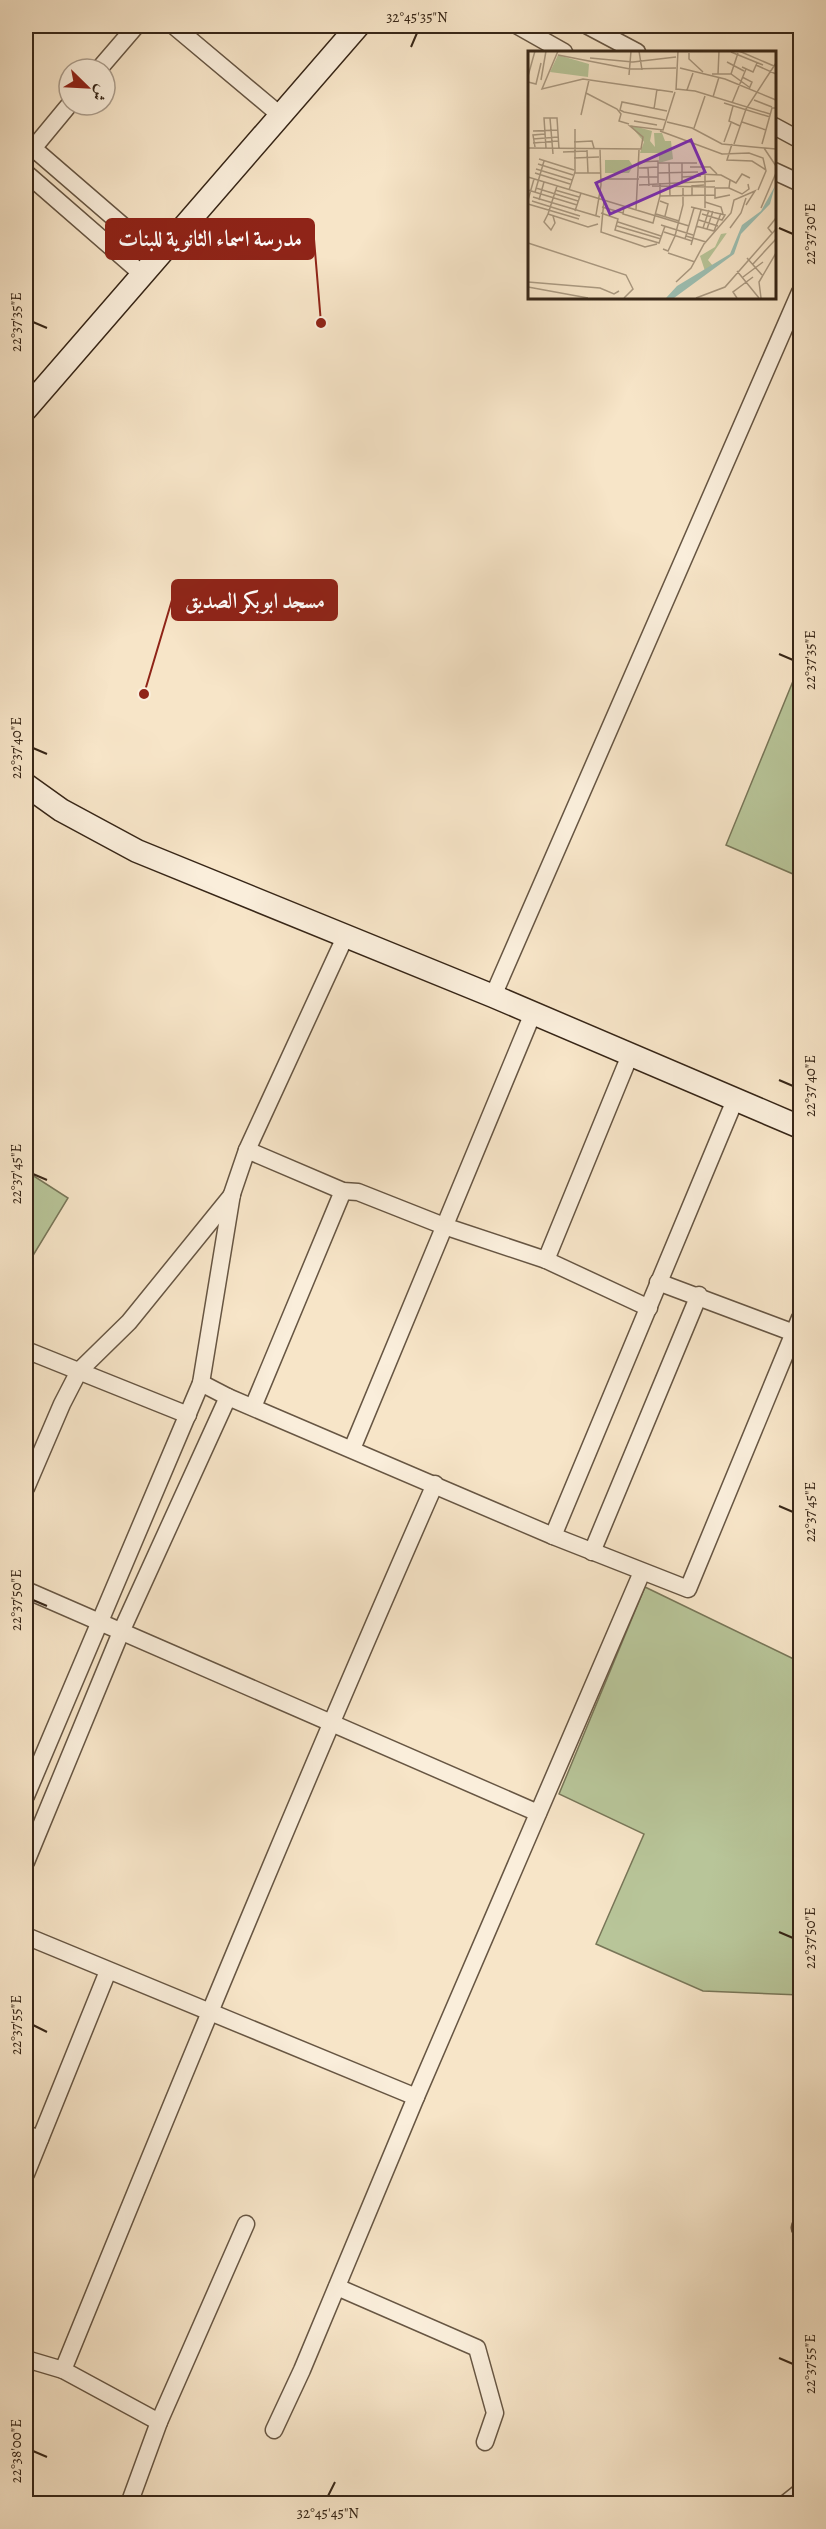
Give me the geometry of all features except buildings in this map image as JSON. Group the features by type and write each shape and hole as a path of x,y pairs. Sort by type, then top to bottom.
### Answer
{"street":[{"path":"109,57 136,26"},
{"path":"174,26 280,115"},
{"path":"26,408 358,26"},
{"path":"519,26 562,51"},
{"path":"588,26 635,51"},
{"path":"58,117 28,149 158,256"},
{"path":"775,127 801,140"},
{"path":"775,171 801,183"},
{"path":"26,173 142,274"},
{"path":"493,996 801,292"},
{"path":"30,793 137,851 493,996 801,1127"},
{"path":"26,1796 201,1383 232,1194 247,1150 346,935"},
{"path":"352,1449 533,1013"},
{"path":"546,1260 630,1055"},
{"path":"553,1536 735,1100"},
{"path":"247,1150 343,1191 358,1192 444,1226 546,1260 649,1308"},
{"path":"253,1407 343,1191"},
{"path":"26,1488 62,1404 79,1371 129,1322 232,1194"},
{"path":"201,1383 228,1397 553,1536 688,1589 797,1326 658,1282"},
{"path":"592,1552 699,1295"},
{"path":"26,1350 188,1415"},
{"path":"26,1862 121,1632 228,1397"},
{"path":"63,2370 208,2012 330,1722 435,1484"},
{"path":"274,2430 642,1572"},
{"path":"26,1590 538,1813"},
{"path":"26,1936 416,2097"},
{"path":"26,2174 33,2136 108,1971"},
{"path":"129,2504 159,2422 246,2224"},
{"path":"337,2287 477,2348 495,2413 485,2442"},
{"path":"26,2359 63,2370 159,2422"},
{"path":"785,2504 801,2492"}],"green space":[{"path":"800,664 800,877 726,845"},
{"path":"26,1171 68,1198 26,1267"},
{"path":"645,1587 800,1662 800,1995 703,1991 596,1944 644,1834 559,1794"}],"place":[{"name":"مدرسة اسماء الثانوية للبنات","path":"321,323"},
{"name":"مسجد ابوبكر الصديق","path":"144,694"}]}
